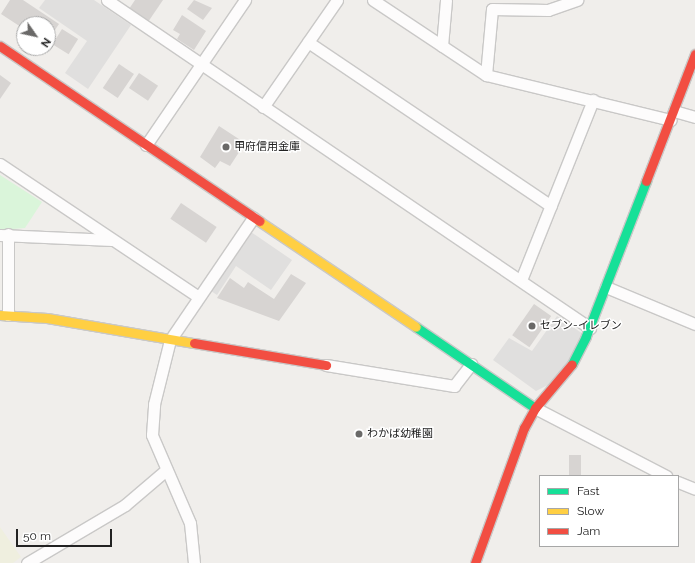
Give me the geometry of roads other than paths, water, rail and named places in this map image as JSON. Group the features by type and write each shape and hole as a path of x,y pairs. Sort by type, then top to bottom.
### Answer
{"street":[{"path":"107,0 124,5 200,63 590,328"},
{"path":"146,145 200,63 245,0"},
{"path":"264,107 337,0"},
{"path":"373,0 486,75 593,100 672,116 695,117"},
{"path":"442,46 446,0"},
{"path":"486,75 492,9 548,10 577,0"},
{"path":"308,42 551,206"},
{"path":"0,46 536,408 664,475"},
{"path":"476,563 524,428 536,408 574,361 590,328 695,54"},
{"path":"521,280 593,100"},
{"path":"0,164 199,297"},
{"path":"194,563 190,523 165,472 152,435 154,404 170,340 253,218"},
{"path":"113,240 4,234 4,315 454,386 471,364"},
{"path":"606,287 695,324"},
{"path":"27,563 125,505 165,472"},
{"path":"679,482 695,489"}],"place":[{"name":"甲府信用金庫","path":"226,147"},
{"name":"セブン-イレブン","path":"532,326"},
{"name":"わかば幼稚園","path":"359,434"}]}
